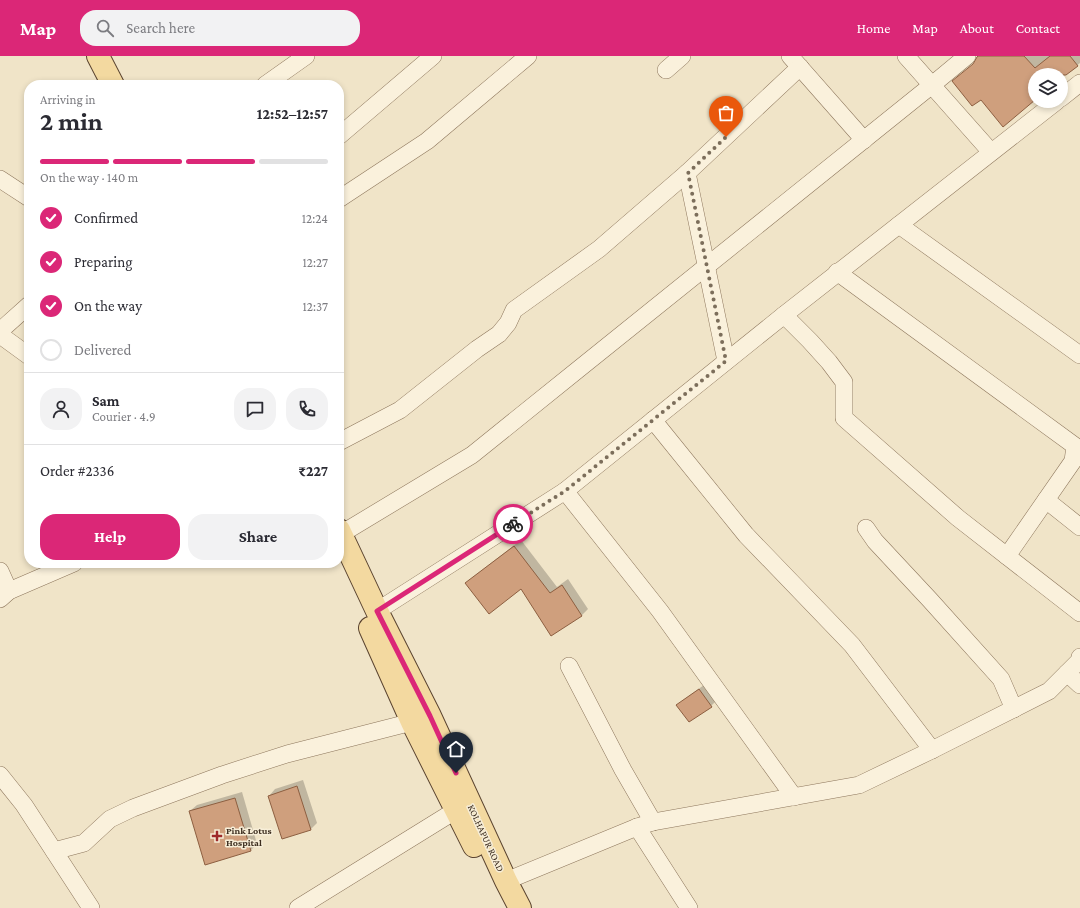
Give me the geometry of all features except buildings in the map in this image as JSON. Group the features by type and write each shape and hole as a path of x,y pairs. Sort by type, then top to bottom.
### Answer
{"main road":[{"path":"100,57 111,80"},
{"path":"100,57 124,80"},
{"name":"KOLHAPUR ROAD","path":"344,541 377,611 430,716 463,806 505,908"},
{"name":"KOLHAPUR ROAD","path":"342,568 412,722 463,806 520,908"}],"street":[{"path":"344,132 433,56"},
{"path":"344,196 427,141 528,56"},
{"path":"666,70 682,56"},
{"path":"906,56 992,152"},
{"path":"344,530 472,455 968,56"},
{"path":"272,80 303,57"},
{"path":"344,439 400,410 477,349 499,334 508,323 514,310 599,249 688,173 795,62 864,140"},
{"path":"1068,92 1080,83"},
{"path":"377,611 565,491 838,272 1048,108"},
{"path":"688,173 726,361"},
{"path":"0,179 24,195"},
{"path":"899,225 1080,355"},
{"path":"838,272 1075,446 1073,461 1007,556"},
{"path":"0,331 24,309"},
{"path":"784,315 829,362 844,382 844,418 958,518 1080,613"},
{"path":"0,335 24,352"},
{"path":"653,420 746,535 852,645 932,750"},
{"path":"565,491 660,611 794,797"},
{"path":"1046,500 1080,528"},
{"path":"866,528 875,541 1002,679 1014,709"},
{"path":"0,571 5,595 63,568"},
{"path":"506,881 645,824 858,785 932,750 1049,691 1080,660 1080,658"},
{"path":"569,666 623,770 645,824 689,908"},
{"path":"1067,673 1080,685"},
{"path":"54,851 84,843 110,819 133,808 222,775 287,754 412,722"},
{"path":"0,775 24,805 91,908"},
{"path":"298,908 463,806"}],"way so far":[{"path":"513,524 565,491 726,361 688,173 726,137"}],"place":[{"name":"Pink Lotus Hospital","path":"217,836"}],"route":[{"path":"456,773 430,716 377,611 513,524"}]}
